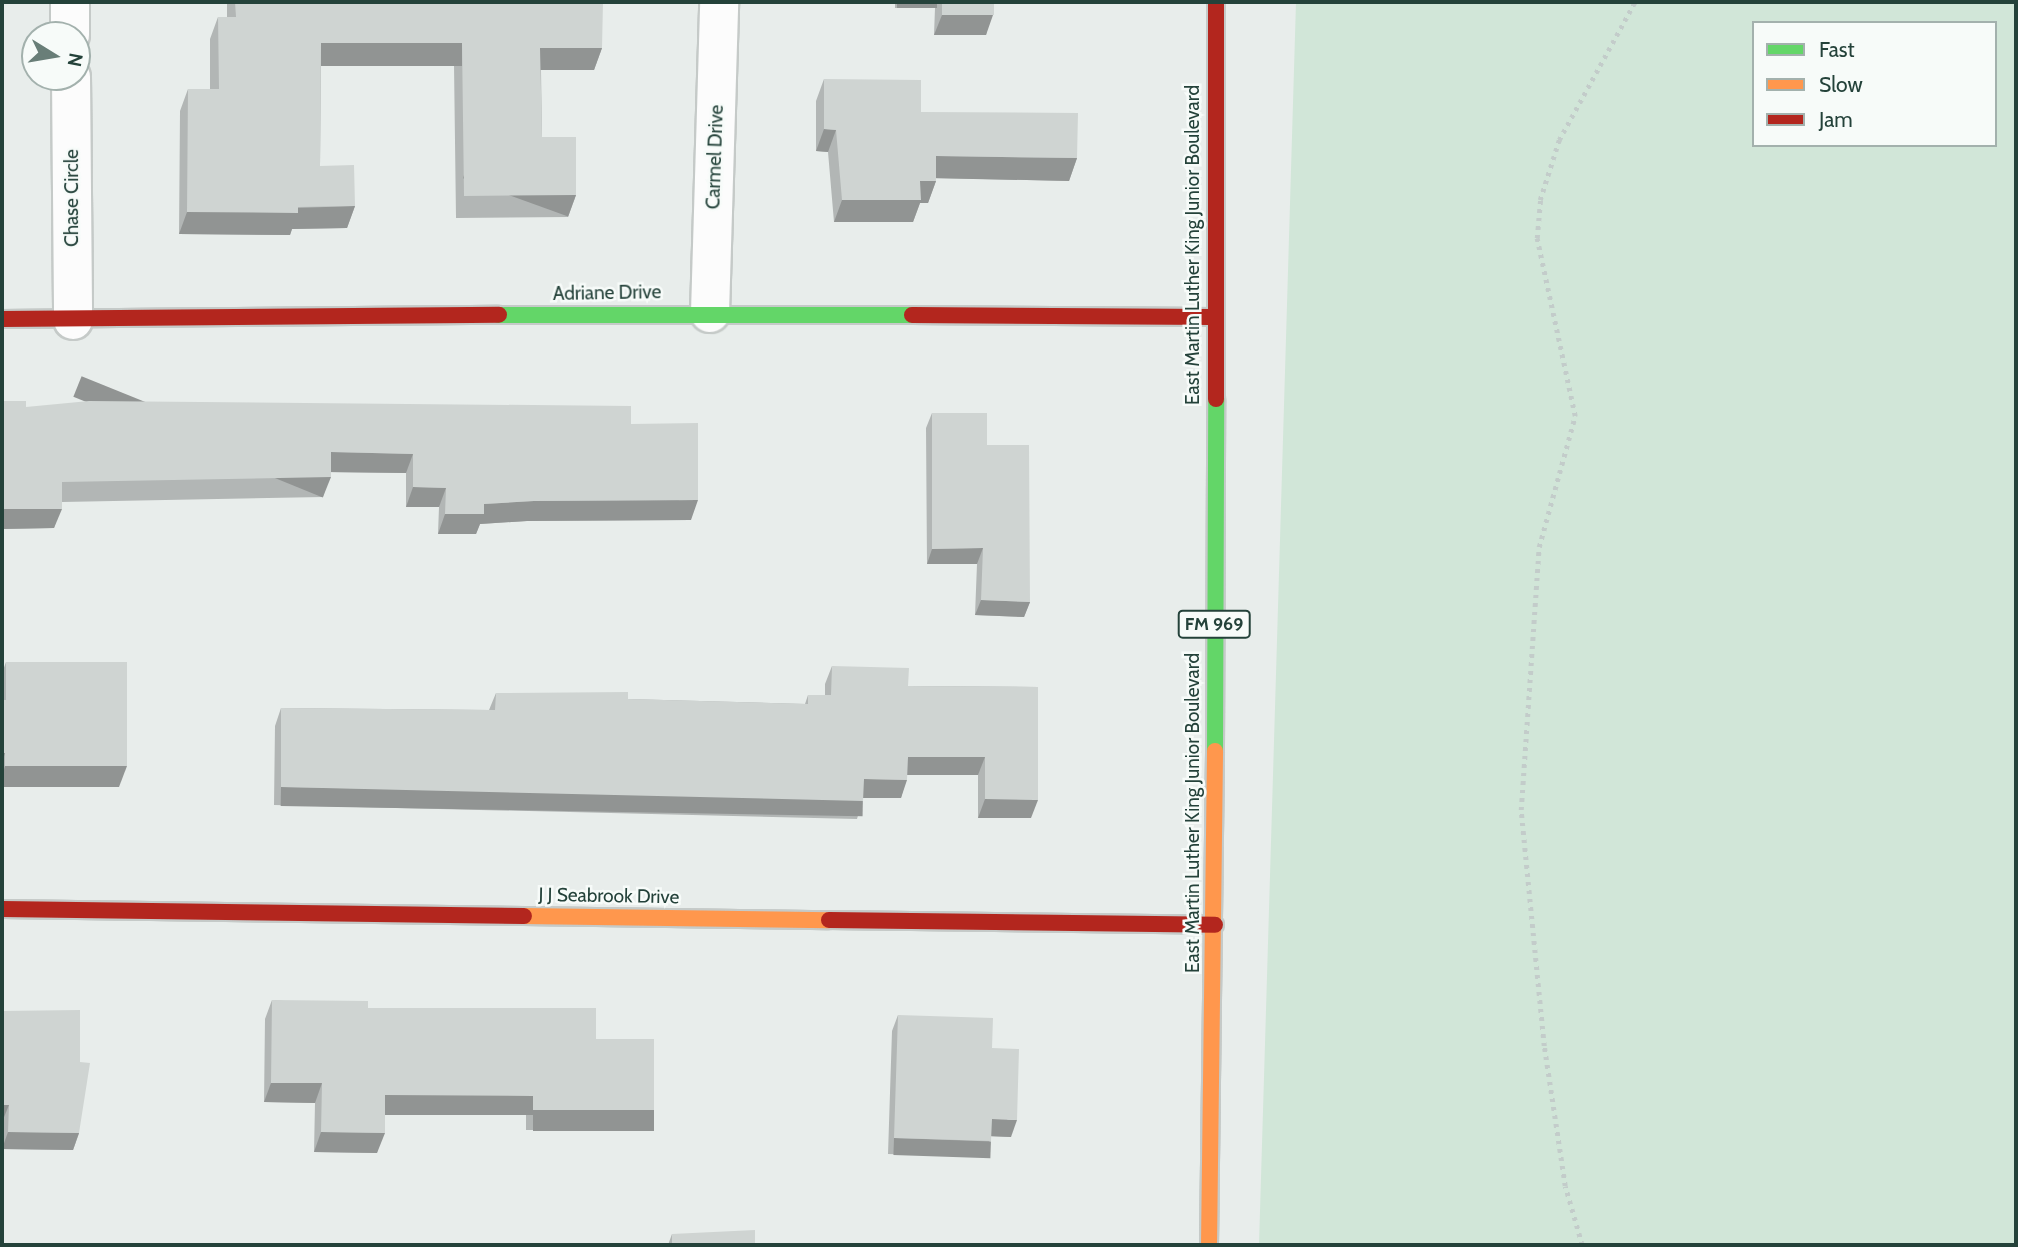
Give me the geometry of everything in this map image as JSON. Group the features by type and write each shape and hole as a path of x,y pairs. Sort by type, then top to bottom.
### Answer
{"street":[{"path":"70,2 70,21"},
{"name":"Carmel Drive","path":"710,313 719,2"},
{"name":"East Martin Luther King Junior Boulevard","path":"1209,1245 1216,925 1212,317 1216,2"},
{"name":"Chase Circle","path":"71,91 73,320"},
{"name":"Adriane Drive","path":"2,319 710,313 1212,317"},
{"name":"J J Seabrook Drive","path":"2,909 1216,925"}],"path":[{"path":"1582,1245 1565,1186 1544,1046 1521,810 1539,547 1575,416 1537,238 1540,200 1559,139 1635,2"}],"green space":[{"path":"1296,2 2016,2 2016,1245 1259,1245"}],"building":[{"path":"235,2 603,2 602,48 540,48 542,137 576,137 576,195 464,196 462,43 321,43 320,166 354,165 355,206 298,207 298,213 187,212 188,89 219,89 218,17 236,17"},
{"path":"942,2 994,2 994,15 942,15"},
{"path":"824,79 921,80 921,112 1078,113 1077,158 936,156 936,181 920,181 921,200 842,200 836,130 824,129"},
{"path":"2,401 26,401 26,407 89,401 631,406 631,424 698,423 698,500 534,501 484,504 484,514 445,514 446,488 413,487 413,454 331,452 331,477 62,482 62,509 2,509"},
{"path":"932,413 987,413 987,445 1029,445 1030,602 981,600 983,548 932,549"},
{"path":"6,662 127,662 127,766 5,766 5,753 2,753 2,700 6,700"},
{"path":"832,666 909,668 908,686 1038,687 1038,800 985,799 985,757 908,757 907,780 864,779 863,801 281,787 281,708 495,710 496,693 628,692 628,699 808,704 808,695 831,695"},
{"path":"272,1000 368,1001 368,1008 596,1008 596,1039 654,1039 654,1110 533,1110 533,1096 385,1095 385,1133 321,1132 322,1083 271,1083"},
{"path":"80,1010 80,1062 90,1063 79,1133 8,1132 9,1105 2,1105 2,1011"},
{"path":"898,1015 993,1018 992,1048 1019,1049 1017,1120 992,1119 991,1141 894,1138"},
{"path":"755,1230 755,1245 672,1245 672,1234"}],"traffic: fast":[{"path":"499,315 912,315"},
{"path":"1215,751 1216,399"}],"traffic: slow":[{"path":"1209,1245 1215,751"},
{"path":"524,916 829,920"}],"traffic: jam":[{"path":"1216,2 1216,399"},
{"path":"2,319 499,315"},
{"path":"912,315 1212,317"},
{"path":"2,909 524,916"},
{"path":"829,920 1215,925"}]}
